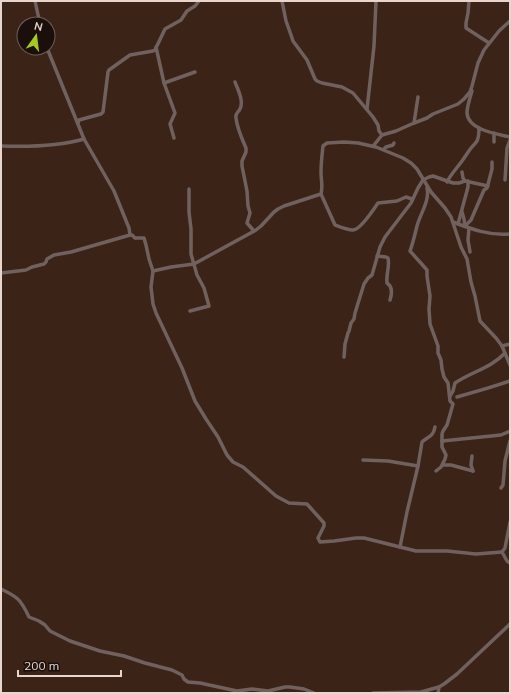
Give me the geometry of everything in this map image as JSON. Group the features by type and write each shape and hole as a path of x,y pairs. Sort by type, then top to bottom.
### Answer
{"street":[{"path":"35,1 38,16"},
{"path":"78,123 79,120 103,112 109,70 130,55 155,50 165,28 181,20 187,11 195,6 199,1"},
{"path":"282,1 286,21 293,41 302,51 312,75 316,80 322,83 342,87 351,92 376,121 382,135"},
{"path":"367,109 374,46 376,1"},
{"path":"469,1 466,28 489,43"},
{"path":"372,146 382,135 396,131 427,118 458,104 464,99 470,92 480,58 484,50 503,27 510,21"},
{"path":"156,45 164,83 175,113 170,124 174,138"},
{"path":"50,56 84,139 114,191 129,228 130,235"},
{"path":"164,83 196,72"},
{"path":"234,82 241,101 240,109 236,114 237,123 246,148 242,166 250,213 247,223 254,231"},
{"path":"472,86 467,114 471,122 479,128 510,137"},
{"path":"414,123 418,97"},
{"path":"447,182 457,166 474,146 478,139 479,128"},
{"path":"494,133 494,142"},
{"path":"1,146 48,145 84,139"},
{"path":"505,180 507,148 510,140"},
{"path":"412,199 406,197 397,201 378,203 357,229 353,230 341,228 335,225 321,194 323,146 327,143 344,142 372,146 395,154 411,163 417,169 426,185 448,213 453,222 461,248 467,259 470,282 476,296 480,321 502,346 510,365"},
{"path":"384,149 393,145 394,143"},
{"path":"467,227 484,190 488,186 492,162"},
{"path":"458,224 468,187 463,178 462,172"},
{"path":"344,356 345,344 351,323 354,319 364,284 372,275 380,247 423,180 433,176 447,182 459,184 466,181 488,186"},
{"path":"426,185 428,192 426,202 417,225 410,251 427,270 430,296 430,324 438,346 438,353 441,360 444,377 448,383 450,401 453,404 447,425 443,431 442,447 446,455 445,459 443,465 436,471"},
{"path":"189,189 191,254 209,306 190,311"},
{"path":"153,271 194,264 254,231 269,219 278,209 321,194"},
{"path":"462,212 467,227 470,252"},
{"path":"453,222 493,234 510,234"},
{"path":"1,273 26,270 36,265 44,264 46,259 54,255 71,252 130,235 135,238 144,238 153,271 151,287 153,304 177,356 195,401 233,462 243,467 273,494 288,503 308,505 324,522 324,526 318,538 320,542 360,538 423,551 452,551 476,554 502,552"},
{"path":"377,256 386,256 388,258 387,283 391,288 390,300"},
{"path":"502,346 510,344"},
{"path":"450,396 455,383 491,365 500,359 504,353"},
{"path":"457,398 462,395 474,393 510,381"},
{"path":"400,547 422,442 432,435 435,427"},
{"path":"442,441 501,435 510,431"},
{"path":"501,488 503,485 510,441"},
{"path":"443,465 451,464 473,471 471,465 472,456"},
{"path":"362,460 388,461 418,466"},
{"path":"502,552 505,548 510,522"},
{"path":"502,552 506,561 510,562"},
{"path":"1,589 17,598 29,617 42,623 50,631 70,641 100,651 124,656 172,670 182,675 188,682 237,691 248,689 268,690 290,687 304,689 314,693"},
{"path":"373,693 420,692 439,687 457,674 510,624"},
{"path":"438,693 439,687"}]}
